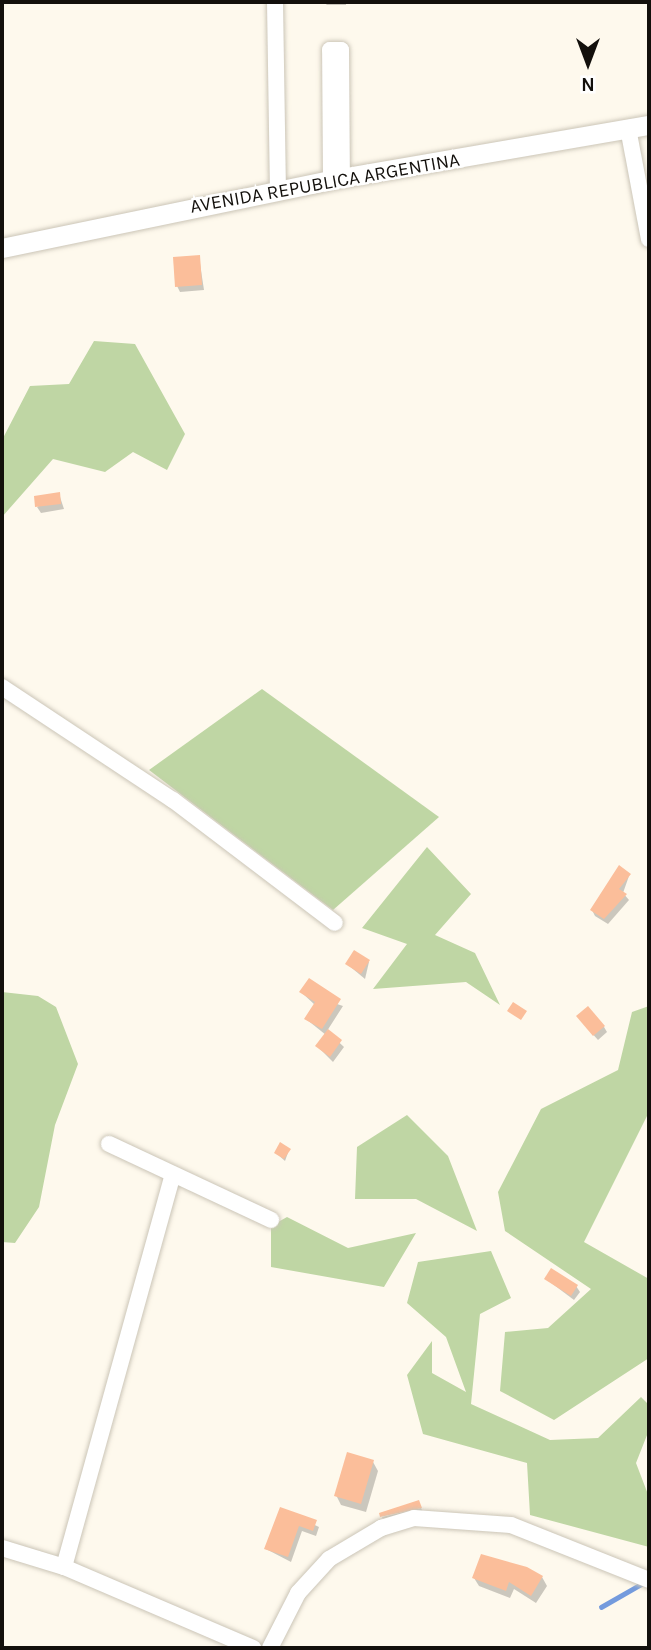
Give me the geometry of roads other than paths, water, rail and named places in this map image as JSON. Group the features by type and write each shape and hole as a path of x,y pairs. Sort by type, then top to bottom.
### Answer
{"street":[{"path":"275,2 278,191"},
{"path":"330,50 341,50 337,179 330,50"},
{"name":"AVENIDA REPUBLICA ARGENTINA","path":"2,248 337,179 649,125"},
{"path":"628,128 649,239"},
{"path":"2,687 173,800 335,923"},
{"path":"109,1144 172,1178 271,1220"},
{"path":"64,1567 172,1178"},
{"path":"270,1648 298,1593 329,1559 358,1539 414,1518 511,1525 649,1580"},
{"path":"2,1548 64,1567 253,1648"}],"waterway":[{"path":"601,1607 643,1583"}]}
